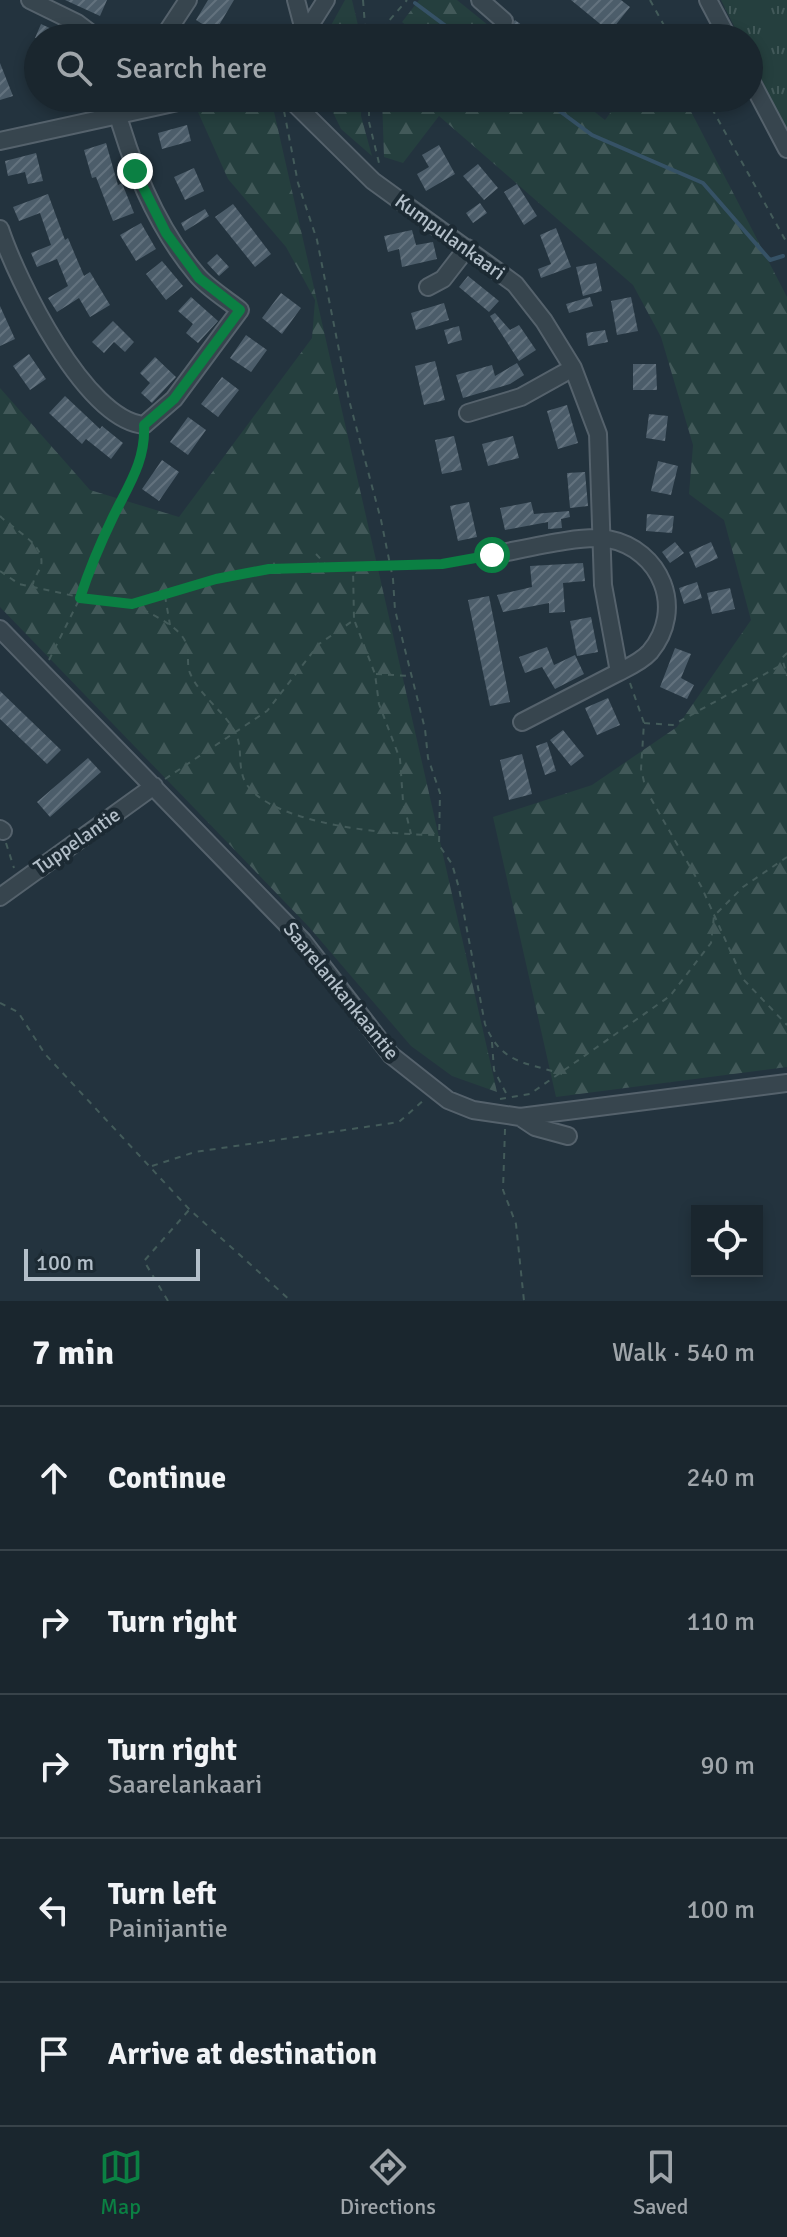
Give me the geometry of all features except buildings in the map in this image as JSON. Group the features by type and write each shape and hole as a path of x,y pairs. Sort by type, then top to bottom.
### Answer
{"street":[{"path":"30,0 78,24"},
{"path":"172,24 188,0"},
{"path":"296,0 301,24"},
{"path":"311,24 326,0"},
{"path":"480,0 504,21"},
{"path":"708,0 721,24"},
{"path":"763,104 787,149"},
{"path":"0,141 96,112"},
{"path":"0,229 42,325 101,401 132,424 144,425 174,399 240,310 199,278 166,233 135,171 118,112"},
{"name":"Kumpulankaari","path":"298,112 373,181 515,284 544,321 573,368 598,434 603,585 624,669"},
{"path":"428,287 443,279 467,248"},
{"path":"468,413 521,397 573,368"},
{"path":"492,555 603,538 648,556 661,576 667,607 661,633 649,653 522,722"},
{"name":"Saarelankankaantie","path":"0,629 303,941 391,1055 435,1091 473,1110 513,1117 787,1083"},
{"name":"Tuppelantie","path":"0,897 154,786"},
{"path":"513,1117 568,1136"}],"path":[{"path":"363,0 365,24"},
{"path":"386,24 407,0"},
{"path":"650,0 663,24"},
{"path":"287,112 287,137 317,240 349,400 390,566 395,610 428,758 440,793 439,845 452,864 459,888 473,975 492,1041 494,1070 508,1097 513,1117 503,1190 516,1224 524,1301"},
{"path":"369,112 381,172 371,164"},
{"path":"714,112 787,243"},
{"path":"43,672 80,598 92,561 128,493 146,447 144,425"},
{"path":"0,516 24,534 40,555 41,566 33,585"},
{"path":"316,554 327,566"},
{"path":"0,571 19,584 80,598 132,604 216,579 269,569 442,564 492,555"},
{"path":"353,567 354,620 375,674 379,704 400,759 403,801 412,835"},
{"path":"165,595 170,626"},
{"path":"132,604 170,626 186,642 190,673 236,732 246,785 265,803 304,820 412,835 439,835"},
{"path":"154,786 267,711 319,644 354,620"},
{"path":"787,653 783,664 787,676"},
{"path":"644,723 673,725 783,664"},
{"path":"624,669 644,723 641,769 646,790 701,886 743,979 787,1025"},
{"path":"375,674 411,676"},
{"path":"1,830 19,883"},
{"path":"473,1110 508,1097 530,1094 670,996 711,943 714,916 743,887 787,857"},
{"path":"0,1003 18,1012 45,1054 190,1210 291,1301"},
{"path":"492,1041 507,1059 562,1074"},
{"path":"150,1167 195,1152 399,1122 435,1091"},
{"path":"168,1301 144,1261 190,1210"},
{"path":"280,1301 285,1296"}],"green space":[{"path":"345,0 352,0 358,24 332,24"},
{"path":"419,0 457,0 487,24 404,24 402,22"},
{"path":"721,0 787,0 787,130 763,83 763,24 733,24"},
{"path":"198,112 274,112 497,1092 452,1076 411,1046 309,927 0,607 0,388 90,490 179,517 312,338 315,300 286,247 228,179"},
{"path":"333,112 361,112 372,156 341,129"},
{"path":"382,112 595,112 605,120 611,112 691,112 787,297 787,1067 556,1097 493,817 592,785 677,727 751,620 724,520 689,494 693,445 661,337 633,285 439,116 403,163 384,157"}],"waterway":[{"path":"415,3 443,24"},
{"path":"561,112 592,135 703,183 770,260 783,256"}],"route":[{"path":"135,171 166,233 199,278 240,310 174,399 144,425 146,447 128,493 92,561 80,598 116,605 132,604 216,579 269,569 442,564 492,555"}]}
